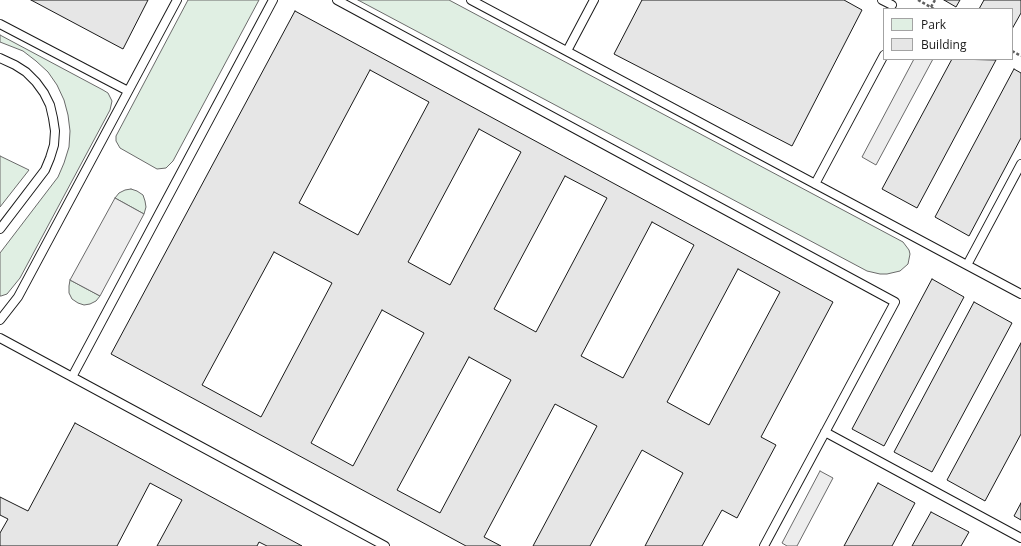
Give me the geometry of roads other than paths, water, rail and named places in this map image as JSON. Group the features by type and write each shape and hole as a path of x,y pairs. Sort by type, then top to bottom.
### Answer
{"lane":[{"path":"0,320 18,296 177,0"},
{"path":"72,377 273,0"},
{"path":"337,0 895,302 764,546"},
{"path":"471,0 1021,294"},
{"path":"566,51 594,0"},
{"path":"882,0 892,5"},
{"path":"0,24 128,91"},
{"path":"816,184 883,57"},
{"path":"0,58 26,72 36,82 50,105 54,131 54,145 44,170 0,229"},
{"path":"967,265 1021,164"},
{"path":"0,338 385,546"},
{"path":"825,432 1021,538"}]}
